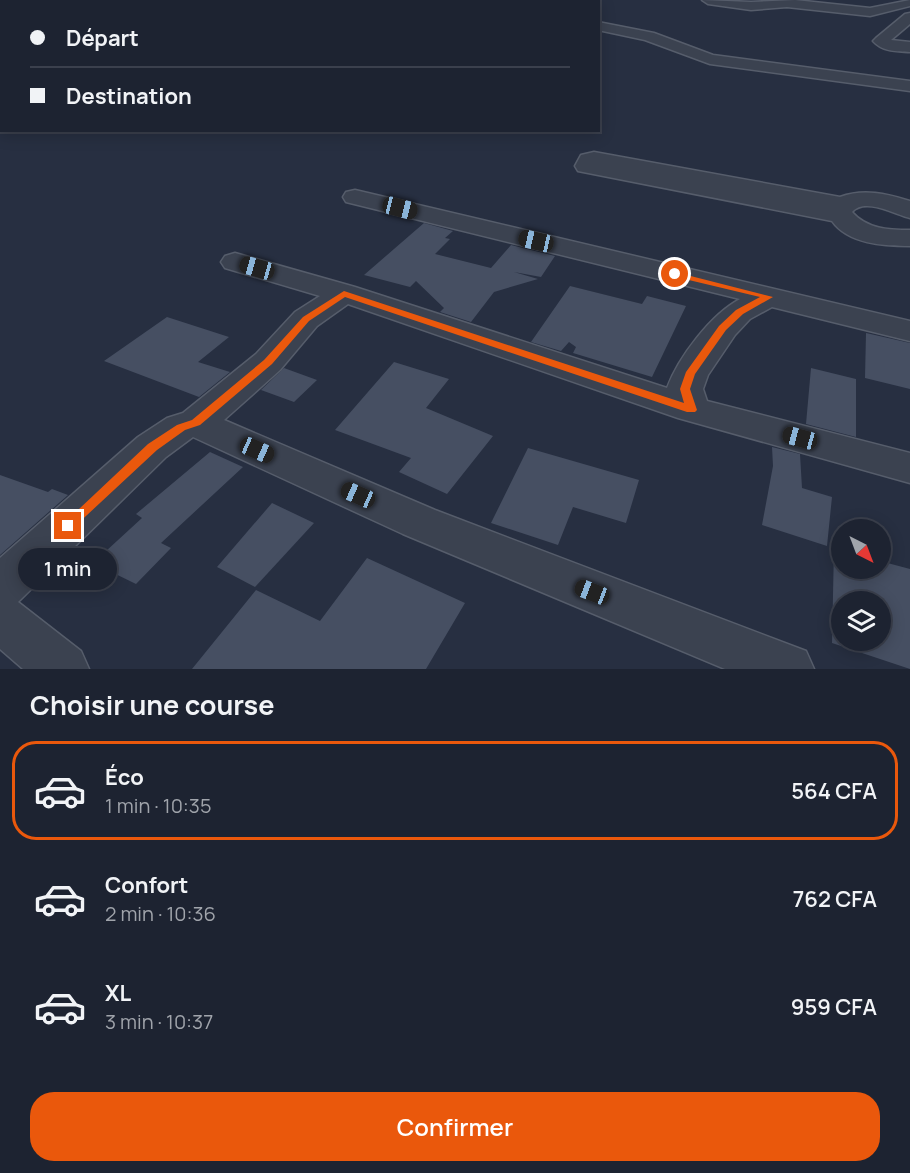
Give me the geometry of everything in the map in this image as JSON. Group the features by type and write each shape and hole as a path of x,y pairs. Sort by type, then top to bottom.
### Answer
{"street":[{"path":"708,0 751,6 787,3 870,12 905,4 910,0"},
{"path":"910,17 881,41 890,46 910,47"},
{"path":"600,26 649,36 710,59 910,86"},
{"path":"878,52 910,55"},
{"path":"841,210 594,159 589,160 586,166 841,210 867,200 890,203 910,210"},
{"path":"355,197 910,331"},
{"path":"841,210 847,223 866,232 910,238"},
{"path":"235,262 344,293 691,410 910,468"},
{"path":"0,588 152,447 181,428 196,423 268,362 306,319 344,293"},
{"path":"691,410 685,389 690,374 739,312 768,297"},
{"path":"196,423 429,526 787,669"},
{"path":"0,617 62,669"}],"building":[{"path":"424,223 453,231 445,238 450,239 435,254 491,268 511,245 555,256 541,277 514,272 538,279 494,292 471,322 440,312 444,308 416,281 410,287 364,275"},
{"path":"570,286 642,304 647,296 686,306 652,377 573,353 576,347 569,342 561,351 531,342"},
{"path":"167,317 229,337 198,362 230,372 199,397 104,361"},
{"path":"866,333 910,343 910,389 865,378"},
{"path":"394,362 449,379 426,408 493,436 447,494 399,472 411,458 335,430"},
{"path":"284,368 317,380 294,402 261,390"},
{"path":"811,368 856,379 856,437 806,424"},
{"path":"772,447 800,454 802,488 832,497 827,546 762,525 773,466"},
{"path":"528,448 639,480 626,523 573,507 558,545 491,523"},
{"path":"210,452 243,467 161,543 171,548 136,584 93,563 142,518 136,514"},
{"path":"0,475 48,492 52,489 68,495 0,555"},
{"path":"272,503 314,523 255,587 217,567"},
{"path":"367,558 465,603 426,669 192,669 256,590 320,621"},
{"path":"891,564 910,569 910,669 856,651 891,651 891,591 833,591 833,579 891,579"}],"route":[{"path":"68,526 152,447 181,428 196,423 268,362 306,319 344,293 691,410 685,389 690,374 723,328 739,312 768,297 675,274"}]}
